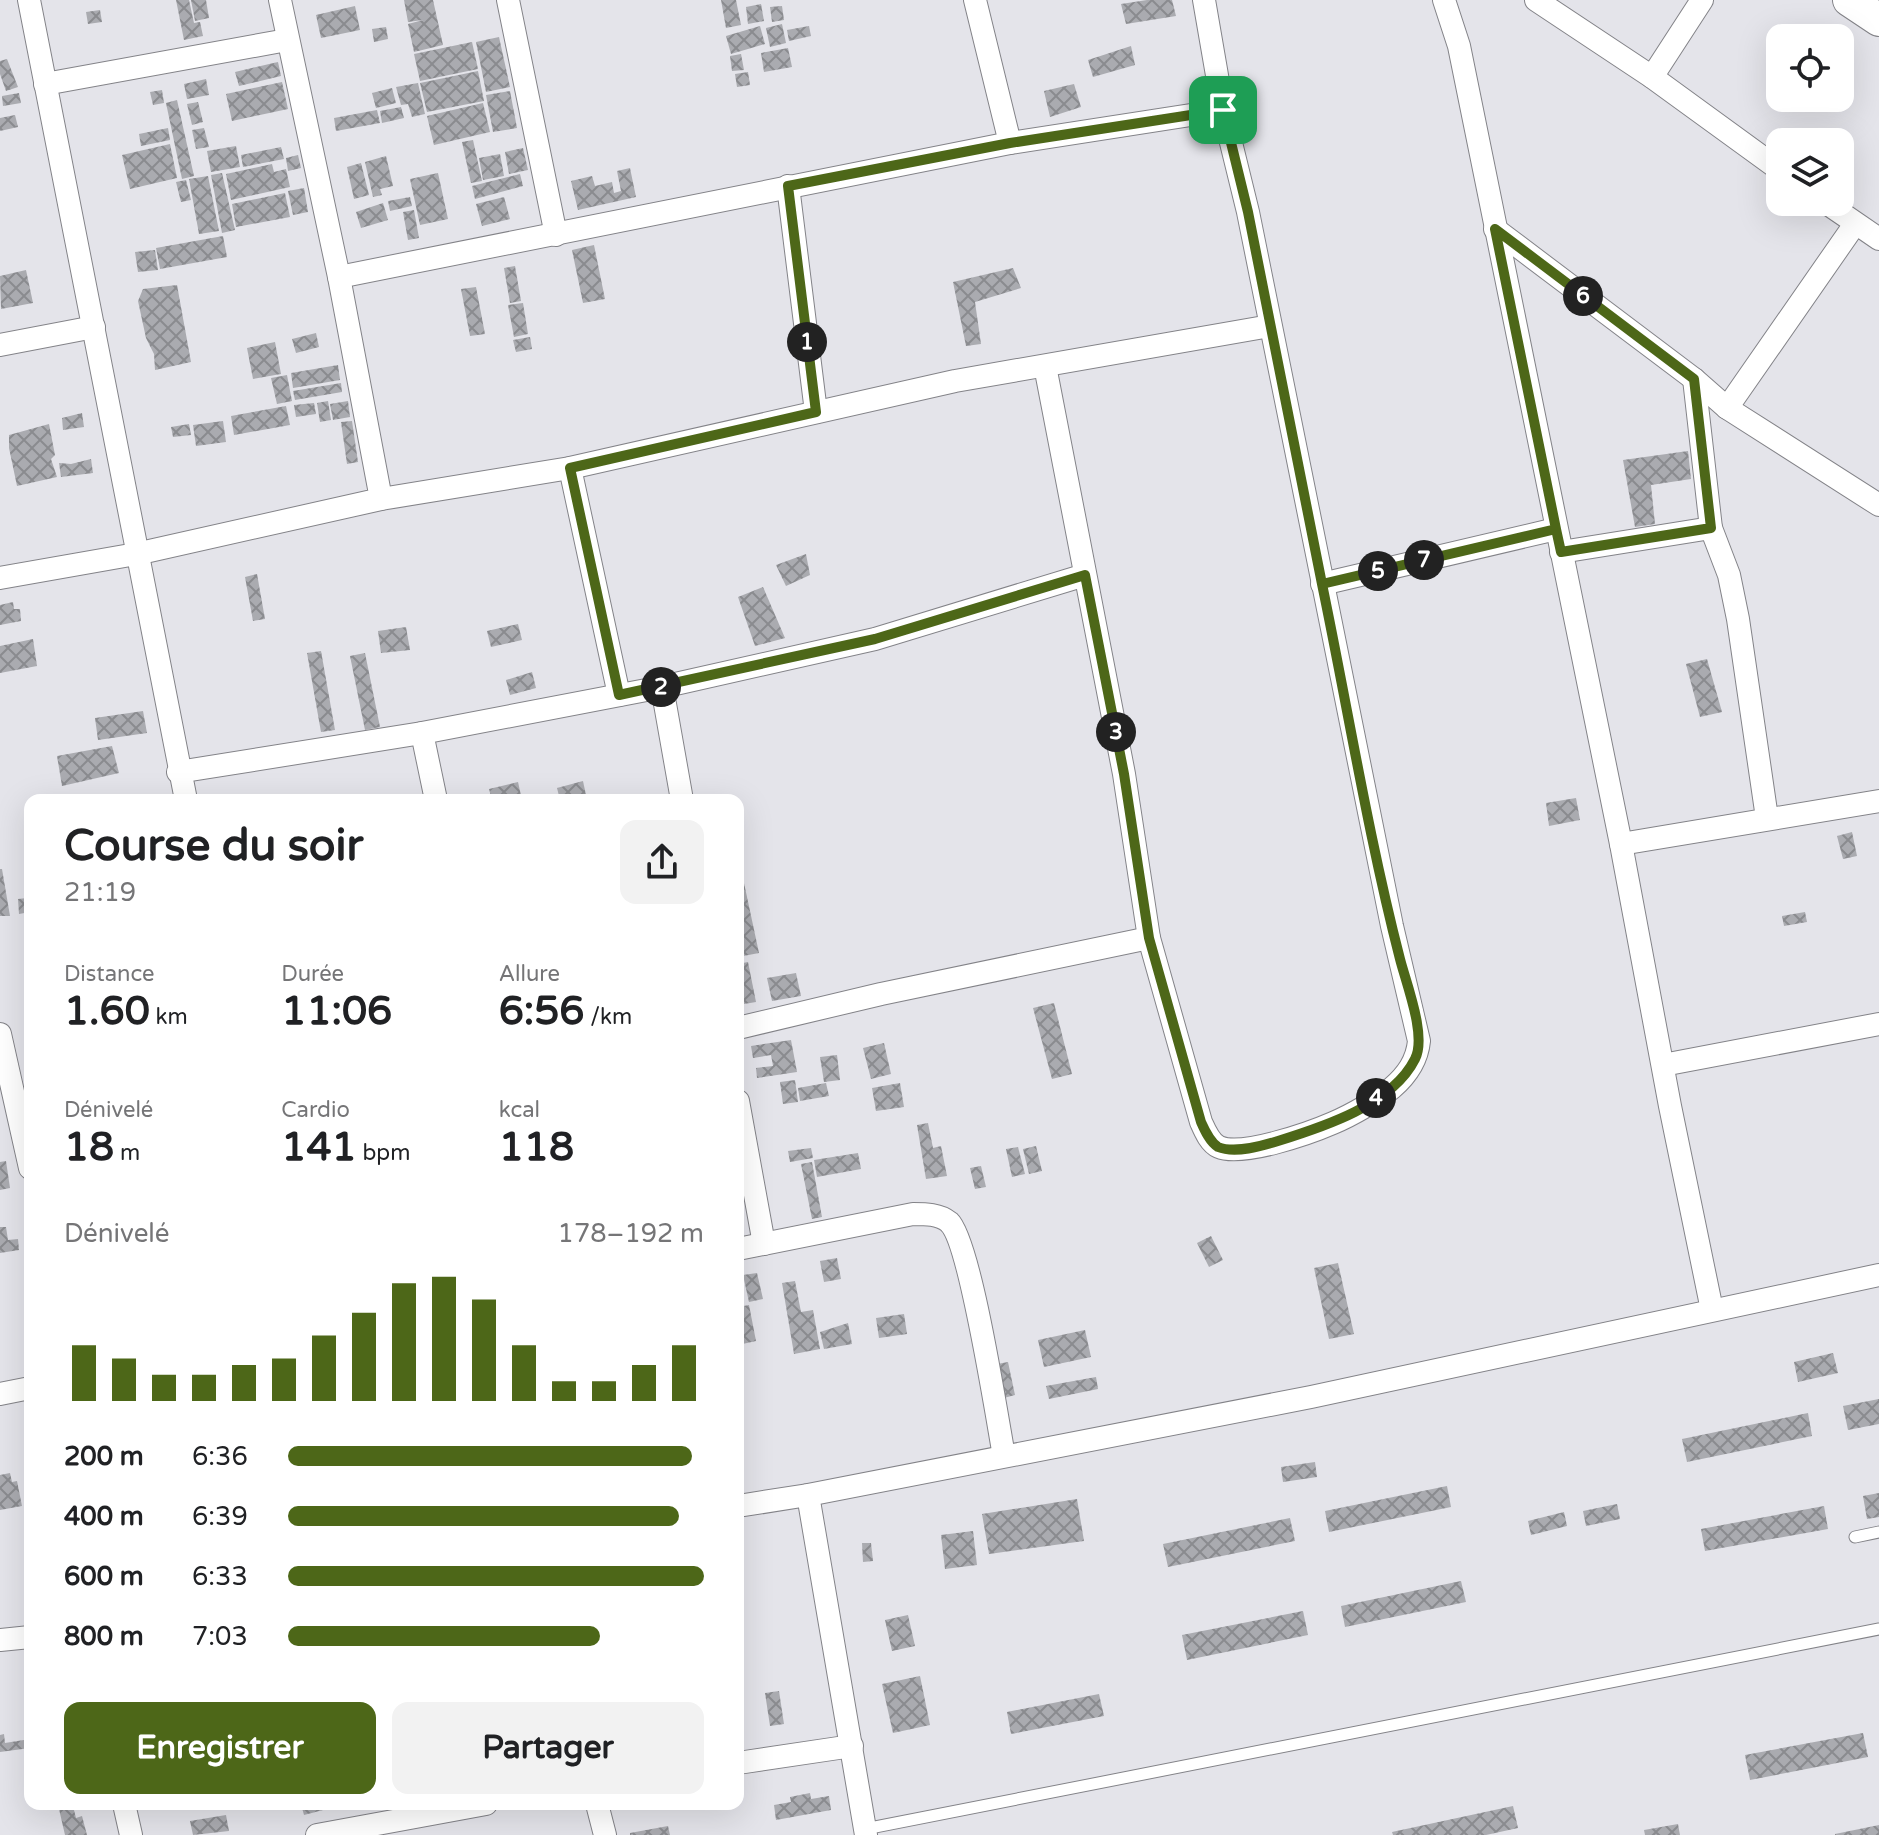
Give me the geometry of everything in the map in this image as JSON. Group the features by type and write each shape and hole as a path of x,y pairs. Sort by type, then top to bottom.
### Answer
{"street":[{"path":"29,0 184,794"},
{"path":"280,0 339,277 381,499"},
{"path":"508,0 556,235"},
{"path":"975,0 1010,143"},
{"path":"1045,366 1124,774 1149,938 1201,1122 1211,1140 1219,1147 1236,1150 1270,1144 1334,1123 1390,1089 1417,1056 1419,1041 1392,926 1248,212 1223,110 1204,0"},
{"path":"1444,0 1459,46 1712,1310"},
{"path":"1536,0 1652,77 1766,160"},
{"path":"1652,77 1702,0"},
{"path":"1849,0 1879,20"},
{"path":"45,84 287,40"},
{"path":"339,277 1010,143 1223,110"},
{"path":"788,186 816,412"},
{"path":"1844,216 1879,239"},
{"path":"1727,408 1855,224"},
{"path":"1495,229 1694,379 1727,408 1879,505"},
{"path":"0,578 136,554 381,499 570,468 955,381 1270,326"},
{"path":"0,345 94,327"},
{"path":"1694,379 1711,528 1729,575 1738,619 1767,818"},
{"path":"570,468 619,695"},
{"path":"1561,552 1711,528"},
{"path":"1322,584 1556,529"},
{"path":"178,772 422,733 662,687 875,639 1085,575"},
{"path":"662,687 681,794"},
{"path":"422,733 435,794"},
{"path":"1621,844 1879,801"},
{"path":"744,1027 881,994 1149,938"},
{"path":"1663,1065 1879,1024"},
{"path":"0,1034 24,1141"},
{"path":"744,1134 764,1244"},
{"path":"744,1248 913,1214 930,1214 949,1223 957,1233 969,1272 1004,1456"},
{"path":"744,1505 1311,1397 1879,1275"},
{"path":"0,1394 24,1389"},
{"path":"808,1495 865,1832"},
{"path":"0,1640 24,1638"},
{"path":"744,1762 852,1746"},
{"path":"125,1810 131,1835"},
{"path":"317,1835 453,1810"},
{"path":"599,1810 605,1835"}],"lane":[{"path":"1855,1537 1879,1532"},
{"path":"865,1832 1879,1629"}],"building":[{"path":"176,0 189,0 194,23 200,22 203,36 184,40"},
{"path":"191,0 206,0 209,18 195,21"},
{"path":"404,0 433,0 443,45 414,52 408,24 423,20 408,22"},
{"path":"721,0 736,0 741,25 726,28"},
{"path":"1172,0 1176,16 1126,24 1121,4"},
{"path":"761,4 764,21 748,24 746,7"},
{"path":"355,6 360,30 321,38 316,15"},
{"path":"782,6 784,20 772,22 770,7"},
{"path":"100,10 102,22 88,24 86,12"},
{"path":"782,24 786,43 770,47 766,28"},
{"path":"760,26 765,44 731,54 726,36"},
{"path":"809,26 811,36 789,41 787,30"},
{"path":"386,27 388,39 374,42 372,29"},
{"path":"499,37 510,87 486,92 476,42"},
{"path":"472,42 478,69 420,81 414,54"},
{"path":"1131,46 1135,65 1093,77 1088,60"},
{"path":"788,48 792,67 764,72 761,53"},
{"path":"741,54 744,70 732,71 730,56"},
{"path":"7,59 18,87 6,91 0,74 0,61"},
{"path":"278,62 281,76 239,86 235,72"},
{"path":"478,71 484,101 427,112 420,83"},
{"path":"748,72 750,85 737,87 735,74"},
{"path":"206,79 209,95 187,99 184,84"},
{"path":"282,82 288,109 232,121 226,94"},
{"path":"418,83 425,114 412,117 408,104 401,105 396,87"},
{"path":"1074,84 1081,107 1050,117 1044,91"},
{"path":"392,88 396,103 376,108 372,93"},
{"path":"162,90 164,103 153,105 150,92"},
{"path":"510,91 517,128 493,132 486,95"},
{"path":"19,93 21,103 3,106 2,96"},
{"path":"177,100 194,176 182,179 166,103"},
{"path":"198,102 203,122 192,125 187,104"},
{"path":"483,103 490,132 434,145 427,116"},
{"path":"401,107 404,118 382,123 380,111"},
{"path":"377,110 380,123 336,131 334,118"},
{"path":"15,115 18,127 0,131 0,118"},
{"path":"168,128 170,140 141,146 139,134"},
{"path":"204,128 209,147 196,149 192,130"},
{"path":"473,140 482,181 471,183 462,142"},
{"path":"170,144 177,178 130,189 122,155"},
{"path":"236,146 240,167 211,172 207,151"},
{"path":"281,147 284,159 243,167 241,155"},
{"path":"523,148 528,170 509,174 505,152"},
{"path":"500,154 504,176 483,180 479,158"},
{"path":"298,155 301,168 288,171 286,158"},
{"path":"386,156 393,186 380,189 382,195 373,197 365,162"},
{"path":"361,163 369,195 354,199 347,167"},
{"path":"272,164 274,172 286,169 290,187 231,200 226,174"},
{"path":"630,168 636,197 578,210 571,181 592,176 595,186 612,182 614,193 621,191 617,171"},
{"path":"222,173 235,230 222,233 211,175"},
{"path":"438,173 448,219 420,225 410,179"},
{"path":"520,174 523,186 475,199 472,186"},
{"path":"208,176 219,231 199,234 189,179"},
{"path":"186,180 191,200 181,202 176,182"},
{"path":"304,188 308,212 293,215 288,191"},
{"path":"285,193 290,217 236,227 232,204"},
{"path":"410,197 412,206 390,211 388,201"},
{"path":"504,197 510,219 482,226 476,204"},
{"path":"383,203 388,220 361,228 356,212"},
{"path":"414,210 419,238 408,240 403,212"},
{"path":"223,236 227,257 160,269 156,248"},
{"path":"594,245 605,299 583,303 572,250"},
{"path":"155,250 158,270 138,272 135,252"},
{"path":"515,266 521,301 510,303 504,268"},
{"path":"1013,268 1021,288 975,302 981,344 966,346 953,282"},
{"path":"26,270 33,303 1,309 0,276"},
{"path":"177,285 191,362 155,370 154,354 146,338 138,301 143,289"},
{"path":"476,287 485,334 470,336 461,289"},
{"path":"523,303 528,334 514,337 508,305"},
{"path":"316,333 319,347 296,353 292,339"},
{"path":"530,337 532,349 516,352 513,340"},
{"path":"275,342 281,374 253,379 247,348"},
{"path":"338,365 340,380 293,388 291,373"},
{"path":"287,375 292,401 277,404 271,378"},
{"path":"341,383 342,392 295,400 293,391"},
{"path":"328,401 331,420 320,422 317,403"},
{"path":"348,401 350,417 333,420 330,404"},
{"path":"314,403 316,414 296,417 294,405"},
{"path":"286,406 290,425 234,435 231,416"},
{"path":"82,413 84,427 63,430 62,418"},
{"path":"223,421 226,442 196,446 193,425"},
{"path":"352,421 358,462 347,464 341,422"},
{"path":"49,424 55,455 51,459 57,477 17,486 9,435"},
{"path":"189,424 191,435 173,437 171,427"},
{"path":"1688,451 1691,479 1651,485 1655,524 1635,527 1623,460"},
{"path":"91,459 93,473 61,477 59,463 71,464"},
{"path":"806,554 810,575 786,586 776,565"},
{"path":"257,574 265,619 253,621 245,577"},
{"path":"763,587 785,638 755,646 738,597"},
{"path":"13,602 14,609 20,609 21,621 0,625 0,605"},
{"path":"518,624 522,640 491,647 487,631"},
{"path":"406,627 410,650 381,653 378,631"},
{"path":"33,639 37,666 0,673 0,646"},
{"path":"321,651 335,730 321,732 307,653"},
{"path":"365,653 380,727 365,730 350,656"},
{"path":"1707,659 1722,712 1700,717 1686,664"},
{"path":"532,672 536,688 510,695 506,680"},
{"path":"143,711 147,733 98,740 95,718"},
{"path":"112,746 119,773 62,786 57,756"},
{"path":"583,781 586,794 558,794 557,788"},
{"path":"518,782 521,794 490,794 489,789"},
{"path":"1576,798 1580,820 1549,826 1546,803"},
{"path":"1852,832 1857,856 1843,859 1837,836"},
{"path":"2,869 10,916 0,916"},
{"path":"744,883 759,953 744,956"},
{"path":"24,898 24,913 19,914 18,899"},
{"path":"1805,912 1807,922 1784,926 1782,916"},
{"path":"748,962 756,1002 744,1004 744,963"},
{"path":"796,973 801,996 772,1001 767,978"},
{"path":"1054,1003 1072,1074 1052,1079 1033,1008"},
{"path":"791,1040 797,1072 757,1078 756,1068 773,1066 771,1055 753,1058 751,1046"},
{"path":"884,1043 891,1074 871,1079 863,1048"},
{"path":"837,1055 840,1080 824,1082 820,1057"},
{"path":"795,1080 798,1102 783,1104 780,1082"},
{"path":"826,1083 829,1096 800,1101 798,1088"},
{"path":"900,1083 904,1107 876,1111 872,1088"},
{"path":"928,1123 933,1148 941,1146 947,1176 926,1179 917,1125"},
{"path":"1036,1146 1042,1171 1029,1174 1023,1149"},
{"path":"1018,1147 1025,1174 1012,1177 1006,1149"},
{"path":"811,1148 813,1158 790,1162 788,1151"},
{"path":"858,1153 861,1169 817,1177 814,1160"},
{"path":"6,1161 10,1188 0,1190 0,1162"},
{"path":"812,1162 822,1217 812,1219 801,1164"},
{"path":"981,1166 986,1187 975,1189 970,1168"},
{"path":"0,1227 6,1227 8,1240 18,1239 19,1250 0,1253"},
{"path":"1211,1236 1223,1260 1209,1267 1197,1243"},
{"path":"837,1258 841,1279 824,1282 820,1261"},
{"path":"1338,1263 1354,1334 1329,1339 1314,1268"},
{"path":"757,1273 763,1299 749,1302 744,1275"},
{"path":"795,1281 801,1312 813,1310 820,1349 794,1354 782,1283"},
{"path":"749,1305 756,1341 744,1344 744,1306"},
{"path":"904,1314 907,1334 879,1338 876,1318"},
{"path":"848,1323 852,1344 824,1349 820,1332"},
{"path":"1085,1330 1091,1357 1044,1367 1038,1340"},
{"path":"1833,1353 1838,1373 1798,1382 1794,1362"},
{"path":"1008,1362 1015,1395 1004,1398 997,1364"},
{"path":"1096,1377 1098,1389 1049,1399 1046,1386"},
{"path":"1879,1399 1879,1424 1848,1430 1843,1406"},
{"path":"1808,1413 1812,1436 1687,1462 1682,1439"},
{"path":"1315,1462 1317,1477 1283,1482 1281,1467"},
{"path":"10,1473 12,1482 17,1481 22,1506 0,1510 0,1475"},
{"path":"1447,1486 1451,1507 1329,1532 1325,1511"},
{"path":"1879,1493 1879,1517 1867,1519 1863,1496"},
{"path":"1077,1499 1084,1541 989,1554 982,1514"},
{"path":"1617,1504 1620,1519 1586,1526 1583,1511"},
{"path":"1824,1506 1828,1529 1705,1551 1701,1529"},
{"path":"1564,1512 1567,1526 1531,1535 1528,1521"},
{"path":"1290,1518 1295,1541 1168,1567 1163,1544"},
{"path":"973,1531 977,1565 945,1569 941,1535"},
{"path":"862,1543 871,1543 873,1561 863,1562"},
{"path":"1461,1581 1466,1602 1345,1627 1341,1606"},
{"path":"1303,1611 1308,1635 1187,1660 1182,1635"},
{"path":"908,1615 915,1646 892,1651 885,1620"},
{"path":"920,1676 930,1725 893,1733 882,1684"},
{"path":"779,1691 784,1724 770,1726 765,1693"},
{"path":"1099,1694 1104,1716 1011,1734 1007,1712"},
{"path":"1863,1733 1868,1757 1750,1780 1745,1755"},
{"path":"4,1734 5,1743 24,1740 24,1749 0,1752 0,1735"},
{"path":"810,1793 811,1799 829,1796 831,1810 776,1820 774,1805 791,1802 790,1797"},
{"path":"1513,1806 1518,1828 1486,1835 1393,1835 1392,1832"},
{"path":"59,1810 74,1810 76,1818 82,1816 87,1835 65,1835"},
{"path":"303,1810 323,1810 304,1815"},
{"path":"226,1815 229,1831 193,1835 190,1821"},
{"path":"1678,1824 1680,1835 1645,1835 1644,1830"},
{"path":"1879,1825 1879,1835 1835,1835 1835,1834"},
{"path":"668,1826 670,1835 630,1835 630,1833"}],"route":[{"path":"1223,110 1010,143 788,186 816,412 570,468 619,695 875,639 1085,575 1124,774 1149,938 1158,975 1201,1122 1211,1140 1219,1147 1236,1150 1270,1144 1334,1123 1390,1089 1417,1056 1419,1041 1416,1020 1392,926 1322,584 1556,529 1495,229 1694,379 1711,528 1561,552 1556,529 1437,557 1322,584 1248,212 1223,110"}]}
